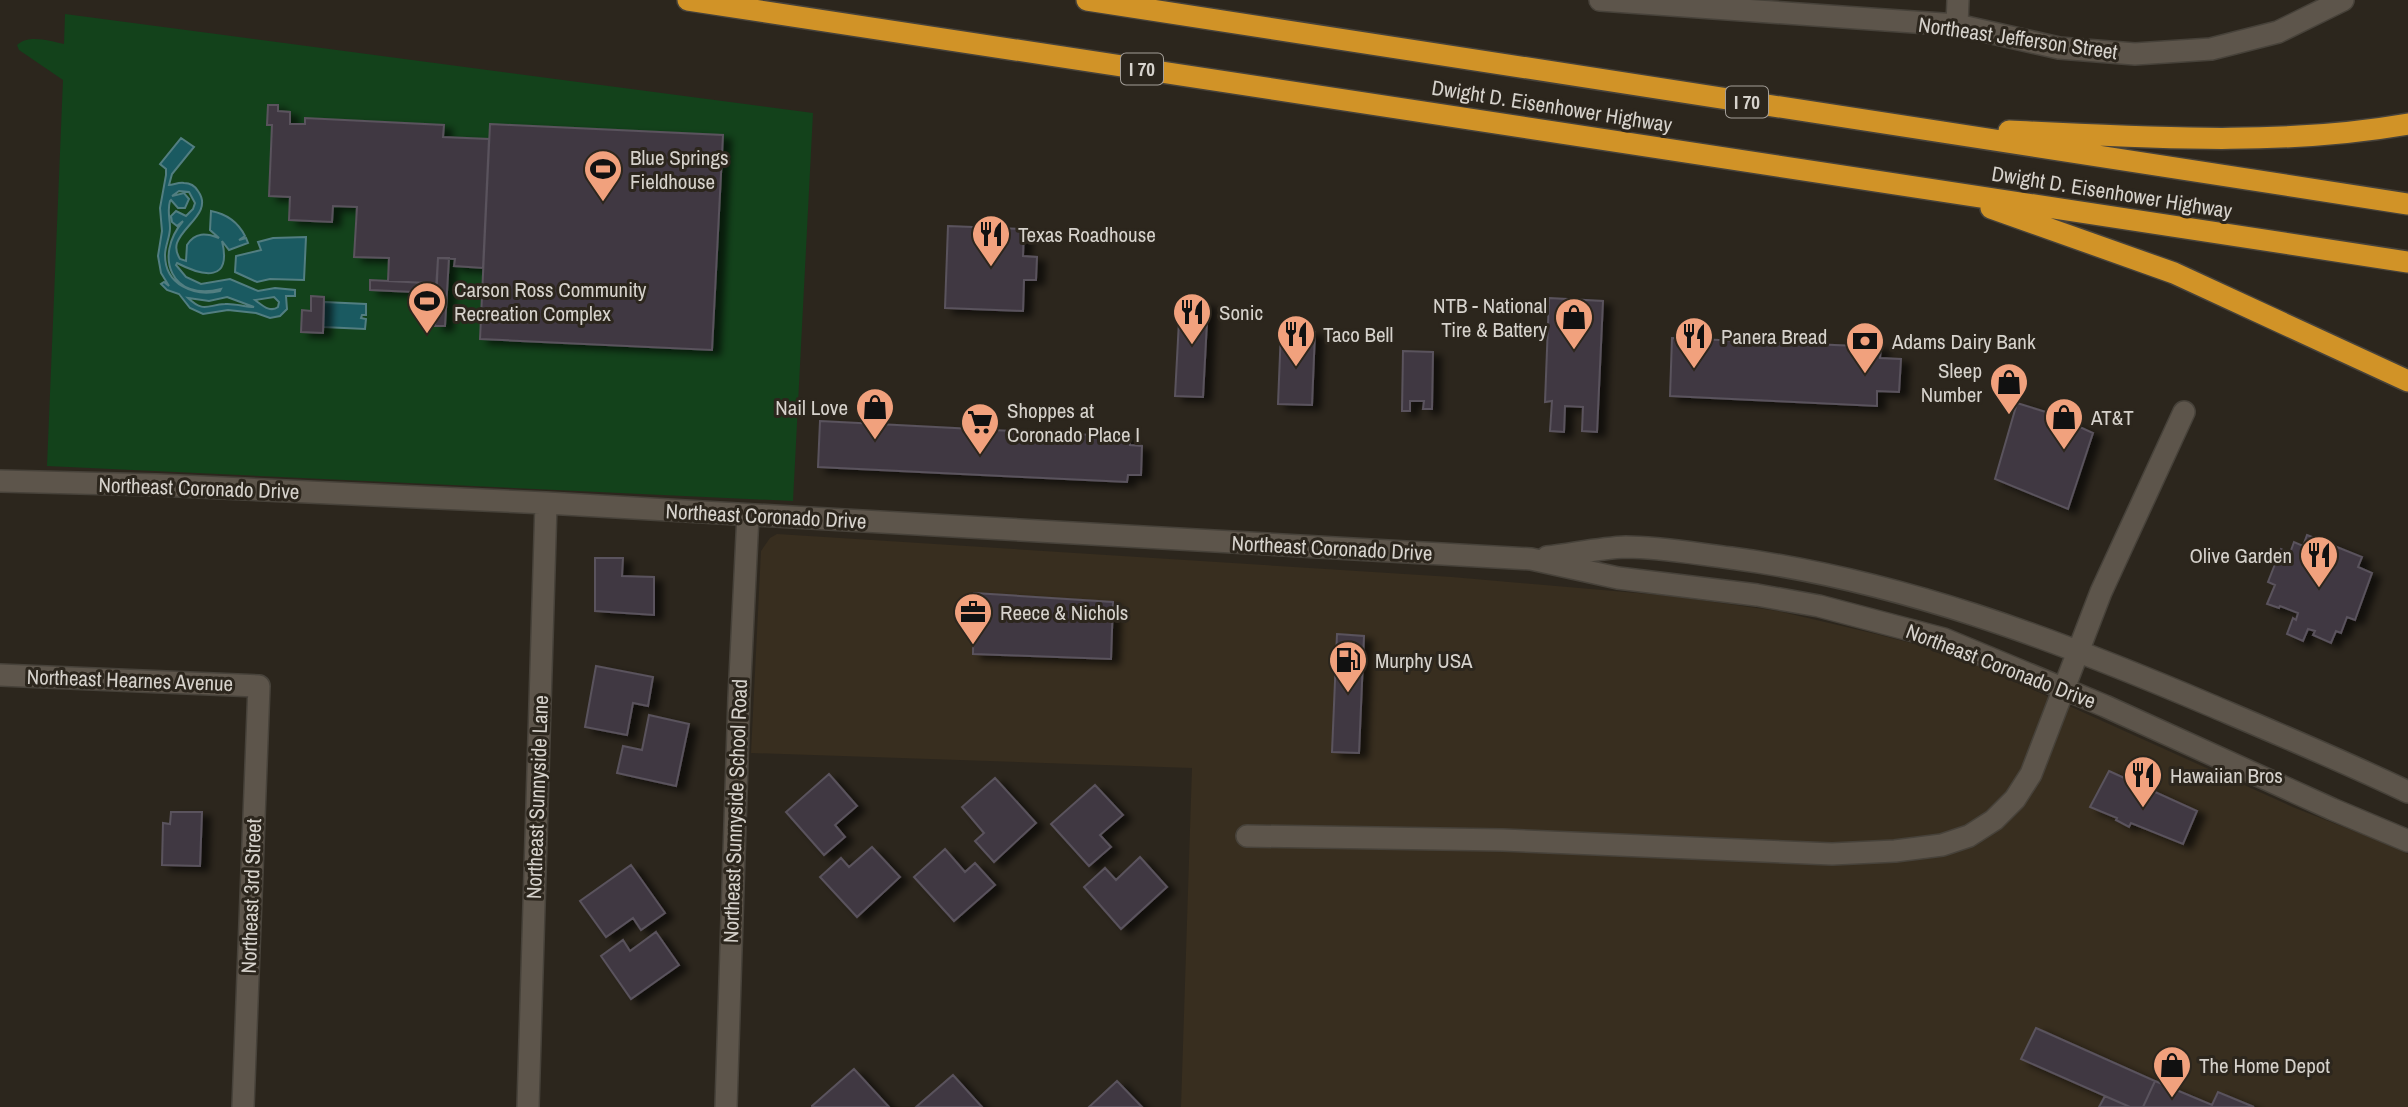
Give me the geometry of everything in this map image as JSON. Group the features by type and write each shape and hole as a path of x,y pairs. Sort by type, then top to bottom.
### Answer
{"highway":[{"name":"Dwight D. Eisenhower Highway","path":"688,0 2408,262"},
{"name":"Dwight D. Eisenhower Highway","path":"1087,0 2408,204"},
{"path":"1901,126 2148,137 2276,138 2373,130 2408,124"},
{"path":"1943,191 2174,273 2408,381"}],"street":[{"name":"Northeast Jefferson Street","path":"1600,0 1957,25 2059,48 2135,54 2211,49 2278,32 2343,0"},
{"path":"1957,25 1958,0"},
{"path":"1247,836 1503,840 1832,855 1942,845 1969,836 1994,820 2015,799 2031,774 2101,592 2184,412"},
{"name":"Northeast Coronado Drive","path":"0,481 157,485 546,503 1531,559 1618,578 1757,594 1888,623 1944,639 2408,841"},
{"name":"Northeast Sunnyside Lane","path":"529,1099 546,503"},
{"name":"Northeast Sunnyside School Road","path":"726,1107 738,712 748,515"},
{"name":"Northeast Coronado Drive","path":"1531,559 1626,547 1775,565 1876,585 1976,615 2080,652 2328,755 2408,792"},
{"name":"Northeast Hearnes Avenue","path":"0,675 259,686"},
{"name":"Northeast 3rd Street","path":"243,1107 259,686"}],"shaded area":[{"path":"777,534 1452,577 1672,596 1778,611 1930,648 1976,664 2295,808 2408,854 2408,1107 1181,1107 1192,768 751,753 761,551 770,538"}],"green space":[{"name":"Carson Ross Community Recreation Complex","path":"65,14 813,113 793,501 47,466 63,80 19,50 17,45 33,39 64,44"}],"water":[{"path":"181,138 194,147 172,174 169,185 190,184 197,189 202,199 200,212 177,243 180,259 186,261 187,245 197,236 219,238 210,230 211,211 222,214 235,223 245,236 239,240 246,238 248,243 229,250 222,241 223,264 213,273 197,271 177,263 176,265 186,277 201,284 230,279 258,291 275,288 295,290 295,296 286,296 287,309 280,316 270,318 256,313 228,310 203,314 190,308 179,294 167,290 161,284 164,282 169,286 161,273 158,256 162,231 160,208 166,175 166,169 160,164","holes":["179,191 189,192 195,203 186,216 176,211 171,216 172,222 177,226 183,221 169,249 172,273 180,283 190,289 221,289 220,291 191,290 176,281 166,265 170,201 178,208 185,208 189,199 184,193 172,196","227,297 254,307 228,304 202,307 188,298 209,301","274,297 279,302 278,307 272,309 255,300"]},
{"path":"306,237 304,280 270,279 257,282 235,272 236,256 261,250 258,242 273,238"},
{"path":"324,302 366,304 366,315 361,318 366,319 365,329 323,327"}],"building":[{"path":"268,105 278,105 278,111 290,112 290,124 305,124 305,118 444,125 443,137 489,139 483,268 454,266 455,259 438,258 436,289 426,288 426,283 388,281 389,258 354,257 357,207 333,206 332,222 289,220 290,197 269,196 272,125 267,125"},
{"name":"Blue Springs Fieldhouse","path":"490,124 723,135 712,350 480,339"},
{"name":"Texas Roadhouse","path":"948,226 1024,229 1023,256 1037,257 1036,280 1024,280 1023,311 945,308"},
{"path":"438,258 449,258 445,326 435,326"},
{"path":"370,280 426,283 426,288 436,289 436,293 370,290"},
{"path":"311,296 324,297 323,333 301,332 302,310 311,311"},
{"name":"NTB - National Tire & Battery","path":"1549,298 1603,301 1597,432 1582,431 1583,407 1565,406 1564,432 1550,431 1552,401 1545,402"},
{"name":"Sonic","path":"1180,302 1208,303 1203,397 1175,396"},
{"name":"Taco Bell","path":"1281,330 1315,332 1312,405 1278,404"},
{"path":"1672,338 1881,347 1880,358 1901,359 1899,392 1877,391 1877,406 1670,396"},
{"path":"1403,351 1433,352 1432,409 1423,409 1424,401 1410,401 1410,411 1402,411"},
{"path":"2017,403 2049,413 2093,433 2068,509 1995,479"},
{"name":"Shoppes at Coronado Place I","path":"820,421 1130,437 1130,445 1142,446 1141,475 1128,475 1127,482 818,467"},
{"name":"Olive Garden","path":"2307,535 2362,557 2358,567 2372,573 2355,620 2347,617 2341,633 2336,631 2331,643 2313,635 2315,631 2308,629 2303,641 2287,634 2293,618 2296,620 2298,613 2267,604 2275,585 2268,582 2281,549 2290,553 2294,542 2303,546"},
{"path":"595,558 623,558 622,576 654,577 654,615 595,611"},
{"path":"974,593 1113,602 1111,659 973,654"},
{"name":"Murphy USA","path":"1337,634 1364,636 1359,753 1332,752"},
{"path":"596,666 653,677 648,706 633,703 627,735 585,727"},
{"path":"649,715 689,724 676,786 617,773 623,746 642,750"},
{"name":"Hawaiian Bros","path":"2109,771 2197,811 2183,844 2131,823 2129,827 2116,820 2117,818 2090,807"},
{"path":"829,774 857,806 835,825 845,837 824,855 786,812"},
{"path":"995,778 1036,823 994,862 975,841 984,833 962,807"},
{"path":"1095,785 1123,815 1100,835 1111,847 1089,866 1051,824"},
{"path":"171,812 202,812 200,866 162,865 163,823 170,824"},
{"path":"872,847 900,877 857,917 820,877 841,858 849,867"},
{"path":"945,849 965,872 975,863 995,885 954,921 914,877"},
{"path":"1140,857 1167,887 1121,929 1084,887 1105,868 1116,880"},
{"path":"631,865 665,913 641,930 633,918 606,937 580,901"},
{"path":"656,932 679,965 631,999 601,956 623,940 630,951"},
{"path":"2036,1028 2155,1081 2143,1107 2130,1107 2021,1059"},
{"path":"854,1069 889,1107 812,1107 812,1106"},
{"path":"953,1075 982,1107 916,1107"},
{"path":"1117,1081 1142,1107 1089,1107"},
{"name":"The Home Depot","path":"2155,1081 2212,1105 2218,1092 2254,1107 2143,1107"},
{"path":"2105,1096 2130,1107 2099,1107"}],"place":[{"name":"Blue Springs Fieldhouse","path":"603,203"},
{"name":"Texas Roadhouse","path":"991,268"},
{"name":"Carson Ross Community Recreation Complex","path":"427,335"},
{"name":"Sonic","path":"1192,346"},
{"name":"NTB - National Tire & Battery","path":"1574,351"},
{"name":"Taco Bell","path":"1296,368"},
{"name":"Panera Bread","path":"1694,370"},
{"name":"Adams Dairy Bank","path":"1865,375"},
{"name":"Sleep Number","path":"2009,416"},
{"name":"Nail Love","path":"875,441"},
{"name":"AT&T","path":"2064,451"},
{"name":"Shoppes at Coronado Place I","path":"980,456"},
{"name":"Olive Garden","path":"2319,589"},
{"name":"Reece & Nichols","path":"973,646"},
{"name":"Murphy USA","path":"1348,694"},
{"name":"Hawaiian Bros","path":"2143,809"},
{"name":"The Home Depot","path":"2172,1099"}]}
